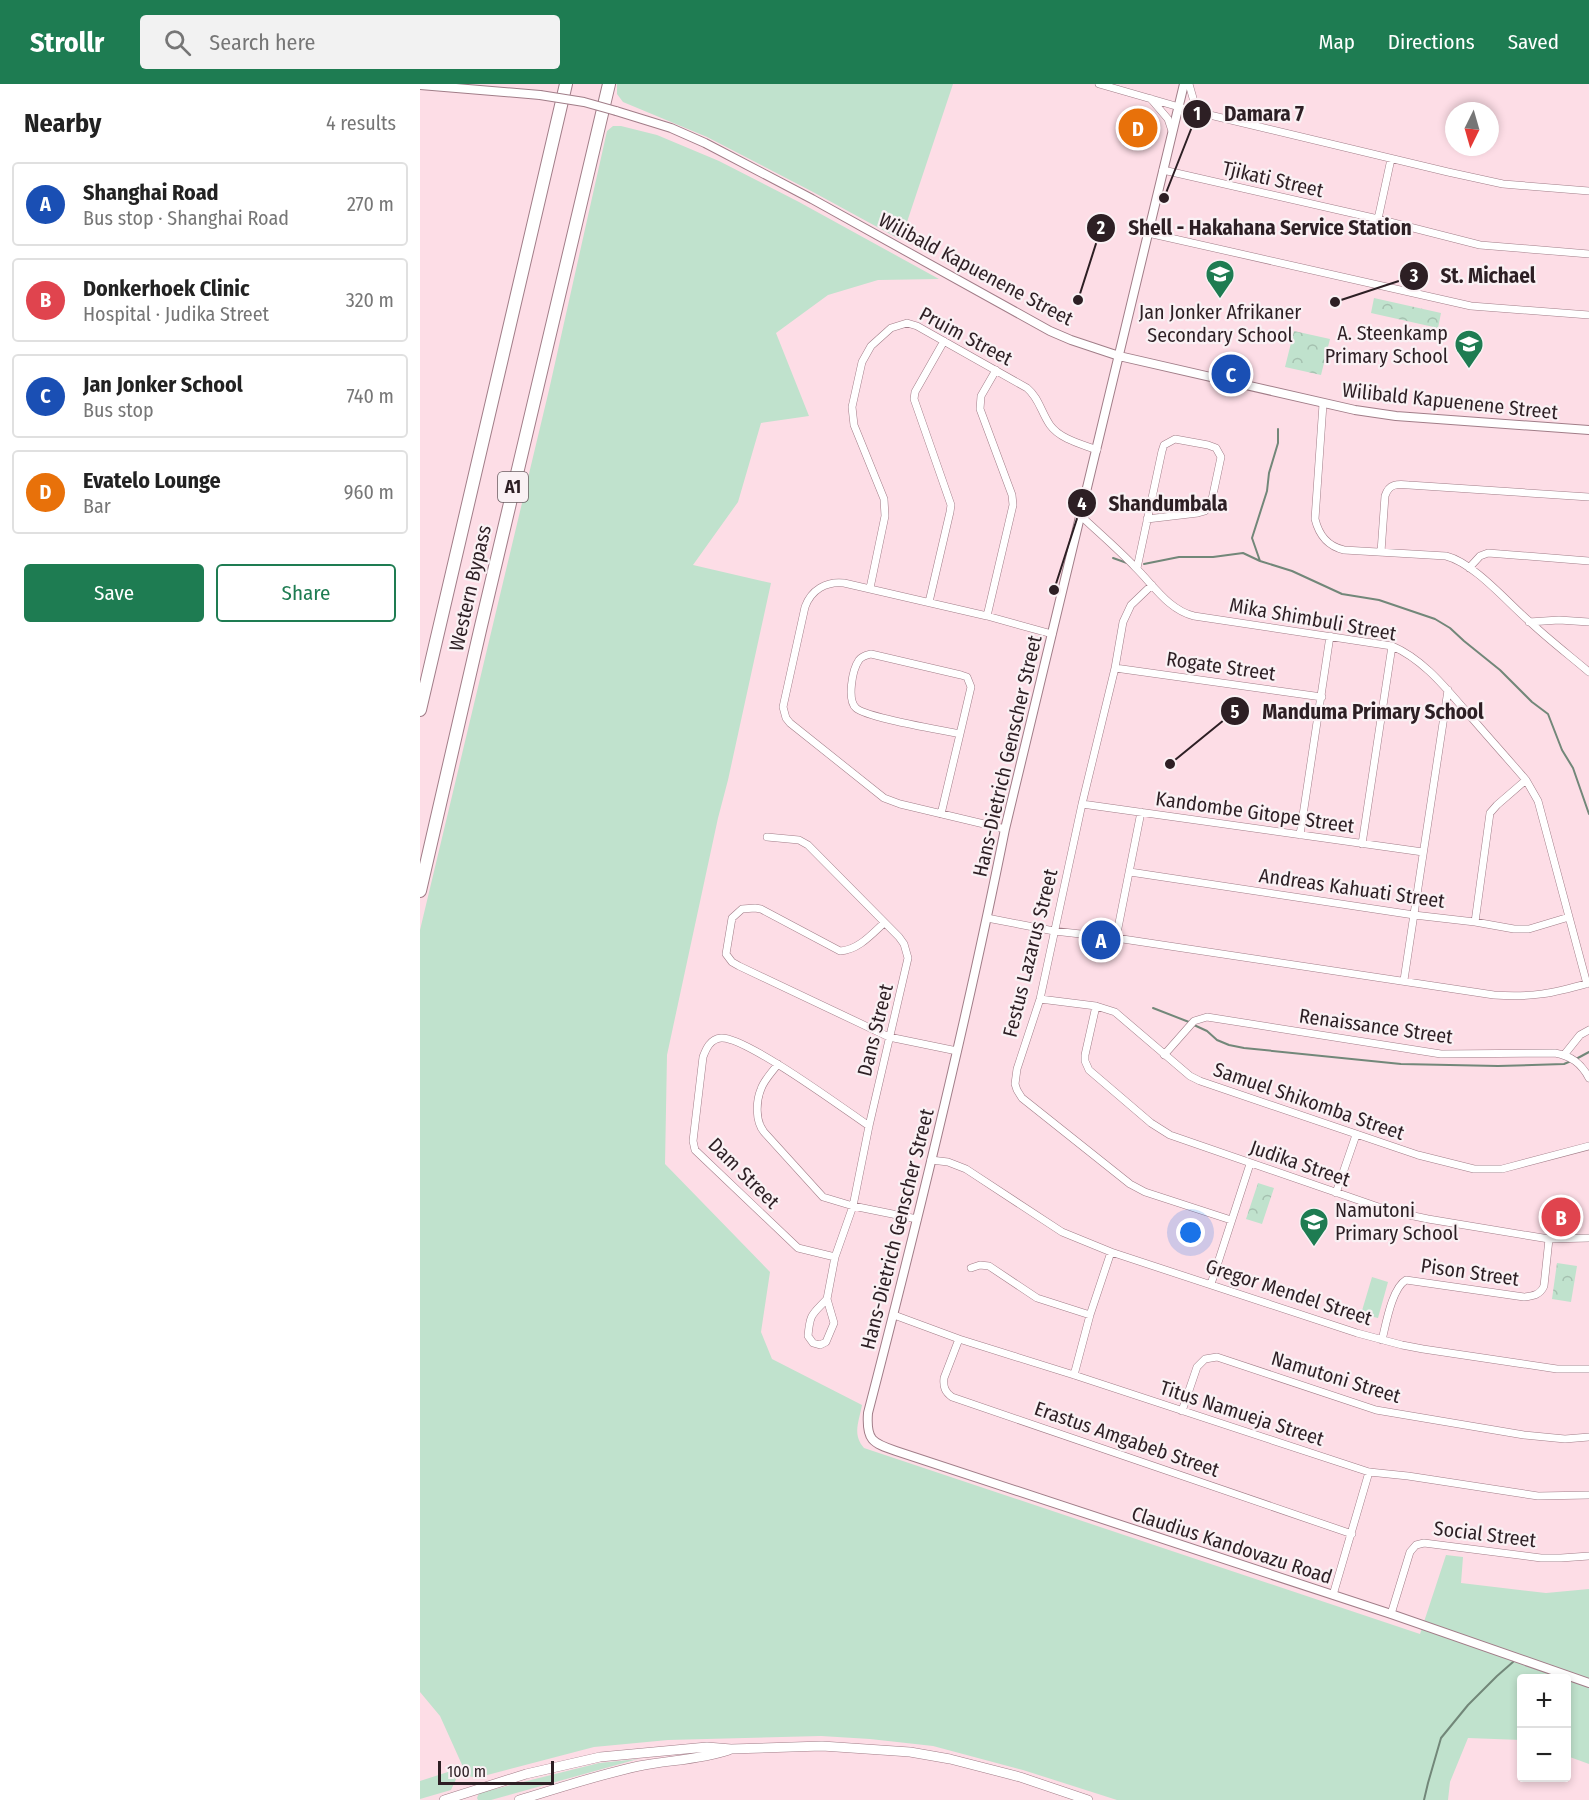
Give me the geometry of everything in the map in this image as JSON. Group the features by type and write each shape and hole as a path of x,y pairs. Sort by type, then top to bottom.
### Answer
{"highway":[{"name":"Western Bypass","path":"420,710 566,84"},
{"name":"Western Bypass","path":"420,891 609,84"}],"main road":[{"path":"444,1800 471,1796 526,1774 592,1758 707,1747 731,1749 822,1746 910,1752 950,1759 1020,1777 1088,1800"},
{"path":"519,1800 622,1770 721,1753 731,1749"}],"street":[{"path":"1099,84 1197,112 1503,184 1589,192"},
{"name":"Hans-Dietrich Genscher Street","path":"868,1435 868,1413 957,1052 1005,829 1184,84"},
{"path":"1189,84 1197,112"},
{"name":"Wilibald Kapuenene Street","path":"420,85 540,95 584,102 671,128 705,143 812,199 1050,331 1119,356 1323,404 1396,416 1589,430"},
{"path":"1150,98 1168,119 1172,131"},
{"path":"1378,219 1392,159"},
{"name":"Tjikati Street","path":"1163,170 1378,219 1480,245 1589,254"},
{"path":"1148,232 1471,306 1589,315"},
{"name":"Pruim Street","path":"870,588 885,516 885,499 854,425 852,414 862,362 871,346 891,328 901,324 913,324 996,370 1032,392 1050,424 1059,433 1097,450"},
{"path":"929,602 951,505 914,399 915,392 944,341"},
{"path":"987,616 1013,505 1012,495 980,410 981,396 996,370"},
{"path":"1323,404 1315,519 1318,531 1325,540 1337,548 1446,556 1460,561 1589,672"},
{"path":"1137,568 1147,519 1164,445 1175,439 1203,443 1216,448 1221,457 1212,500 1208,508 1198,513 1147,519"},
{"path":"1381,552 1385,496 1389,487 1393,485 1589,497"},
{"name":"Mika Shimbuli Street","path":"1081,516 1177,609 1188,615 1392,646 1409,654 1448,690 1526,780 1538,801 1588,983"},
{"path":"1469,568 1480,556 1488,553 1589,561"},
{"path":"1005,829 884,798 795,728 786,718 783,707 805,608 810,597 820,588 828,583 836,582 929,602 1052,634"},
{"name":"Festus Lazarus Street","path":"1152,585 1131,605 1125,616 1040,999 1017,1069 1016,1084 1022,1098 1130,1184 1231,1220"},
{"path":"1529,622 1559,620 1589,622"},
{"path":"1300,835 1330,636"},
{"path":"1362,844 1392,646"},
{"path":"941,814 960,734 971,687 967,678 871,654 860,659 850,690 856,708 873,716 960,734"},
{"name":"Rogate Street","path":"1115,668 1322,697"},
{"path":"1404,981 1448,690"},
{"path":"1475,922 1491,813 1526,780"},
{"name":"Kandombe Gitope Street","path":"1082,804 1423,852"},
{"path":"1116,938 1141,812"},
{"name":"Dans Street","path":"767,837 795,839 808,845 904,944 908,958 853,1206 835,1257 827,1299 834,1323 826,1342 820,1345 809,1340 808,1330 812,1314 827,1299"},
{"name":"Andreas Kahuati Street","path":"1130,872 1414,915 1475,922 1514,930 1569,917"},
{"path":"884,923 856,947 840,951 768,912 755,908 742,909 732,918 726,950 732,962 889,1037 957,1052"},
{"path":"987,918 1054,931 1116,938 1484,993 1518,996 1544,995 1588,983"},
{"name":"Samuel Shikomba Street","path":"1040,999 1096,1006 1115,1012 1190,1076 1207,1084 1418,1155 1474,1169 1494,1170 1589,1146"},
{"name":"Judika Street","path":"1096,1006 1085,1055 1086,1065 1092,1074 1163,1132 1250,1164 1411,1216 1549,1239 1589,1238"},
{"name":"Renaissance Street","path":"1164,1055 1194,1021 1207,1017 1441,1054 1544,1053 1564,1055"},
{"path":"1589,1030 1580,1035 1564,1055 1579,1064 1589,1078"},
{"name":"Dam Street","path":"835,1257 798,1248 695,1150 703,1057 709,1044 721,1038 733,1040 777,1064 869,1126"},
{"path":"777,1064 761,1089 758,1118 760,1128 824,1197 853,1206 917,1219"},
{"path":"1336,1193 1356,1135"},
{"name":"Gregor Mendel Street","path":"931,1160 948,1162 966,1169 1062,1232 1111,1252 1382,1340 1423,1349 1557,1370 1589,1369"},
{"path":"1211,1284 1250,1164"},
{"name":"Pison Street","path":"1382,1340 1396,1290 1406,1280 1524,1296 1538,1294 1544,1286 1549,1239"},
{"path":"1074,1375 1090,1315 1111,1252"},
{"path":"971,1268 981,1265 988,1266 1037,1298 1090,1315"},
{"name":"Titus Namueja Street","path":"894,1315 958,1339 1369,1472 1538,1496 1589,1495"},
{"name":"Erastus Amgabeb Street","path":"958,1339 944,1378 944,1389 951,1397 1352,1534"},
{"name":"Namutoni Street","path":"1182,1411 1197,1367 1205,1359 1217,1357 1376,1410 1524,1435 1565,1439 1589,1437"},
{"name":"Claudius Kandovazu Road","path":"868,1435 880,1446 1390,1614 1589,1683"},
{"path":"1333,1595 1369,1472"},
{"name":"Social Street","path":"1390,1614 1410,1552 1416,1545 1424,1543 1542,1558 1589,1556"}],"green space":[{"path":"617,84 953,84 901,240 707,137 623,102 617,94"},
{"path":"613,126 621,126 657,135 719,161 939,279 878,280 828,295 776,333 809,416 761,423 738,502 693,565 771,583 667,1055 665,1164 770,1272 761,1332 772,1359 862,1405 857,1433 864,1448 1420,1634 1446,1555 1463,1557 1461,1583 1546,1593 1589,1589 1589,1764 1571,1757 1571,1674 1517,1674 1517,1740 1468,1738 1450,1782 1448,1800 1117,1800 1023,1770 933,1746 821,1736 668,1740 594,1747 476,1778 469,1776 463,1767 440,1716 420,1692 420,930 549,390 607,131"},
{"path":"1374,298 1441,313 1438,328 1371,313"},
{"path":"1294,331 1330,339 1321,375 1285,367"},
{"path":"1258,1183 1274,1188 1262,1224 1246,1219"},
{"path":"1557,1263 1577,1266 1571,1302 1552,1299"},
{"path":"1372,1277 1388,1282 1378,1318 1361,1314"},
{"path":"638,1759 491,1800 478,1800 477,1798 479,1793 599,1763"},
{"path":"454,1770 457,1777 451,1790 420,1799 420,1781"}],"waterway":[{"path":"1260,561 1252,538 1267,491 1269,473 1278,443 1278,429"},
{"path":"1144,564 1179,557 1213,557 1243,553 1292,571 1342,594 1379,600 1435,619 1450,628 1500,670 1532,702 1548,714 1562,750 1573,768 1589,814"},
{"path":"1113,558 1127,563"},
{"path":"1153,1008 1189,1022"},
{"path":"1194,1025 1207,1031 1217,1040 1244,1048 1401,1064 1498,1066 1564,1064 1571,1061"},
{"path":"1576,1059 1589,1052"},
{"path":"1424,1800 1441,1738 1468,1705 1513,1662"}],"place":[{"name":"Evatelo Lounge","path":"1138,128"},
{"name":"Damara 7","path":"1164,198"},
{"name":"Shell - Hakahana Service Station","path":"1078,300"},
{"name":"Jan Jonker Afrikaner Secondary School","path":"1220,300"},
{"name":"St. Michael","path":"1335,302"},
{"name":"A. Steenkamp Primary School","path":"1469,370"},
{"name":"Jan Jonker School","path":"1231,374"},
{"name":"Shandumbala","path":"1054,590"},
{"name":"Manduma Primary School","path":"1170,764"},
{"name":"Shanghai Road","path":"1101,940"},
{"name":"Donkerhoek Clinic","path":"1561,1217"},
{"name":"Namutoni Primary School","path":"1314,1248"}]}
